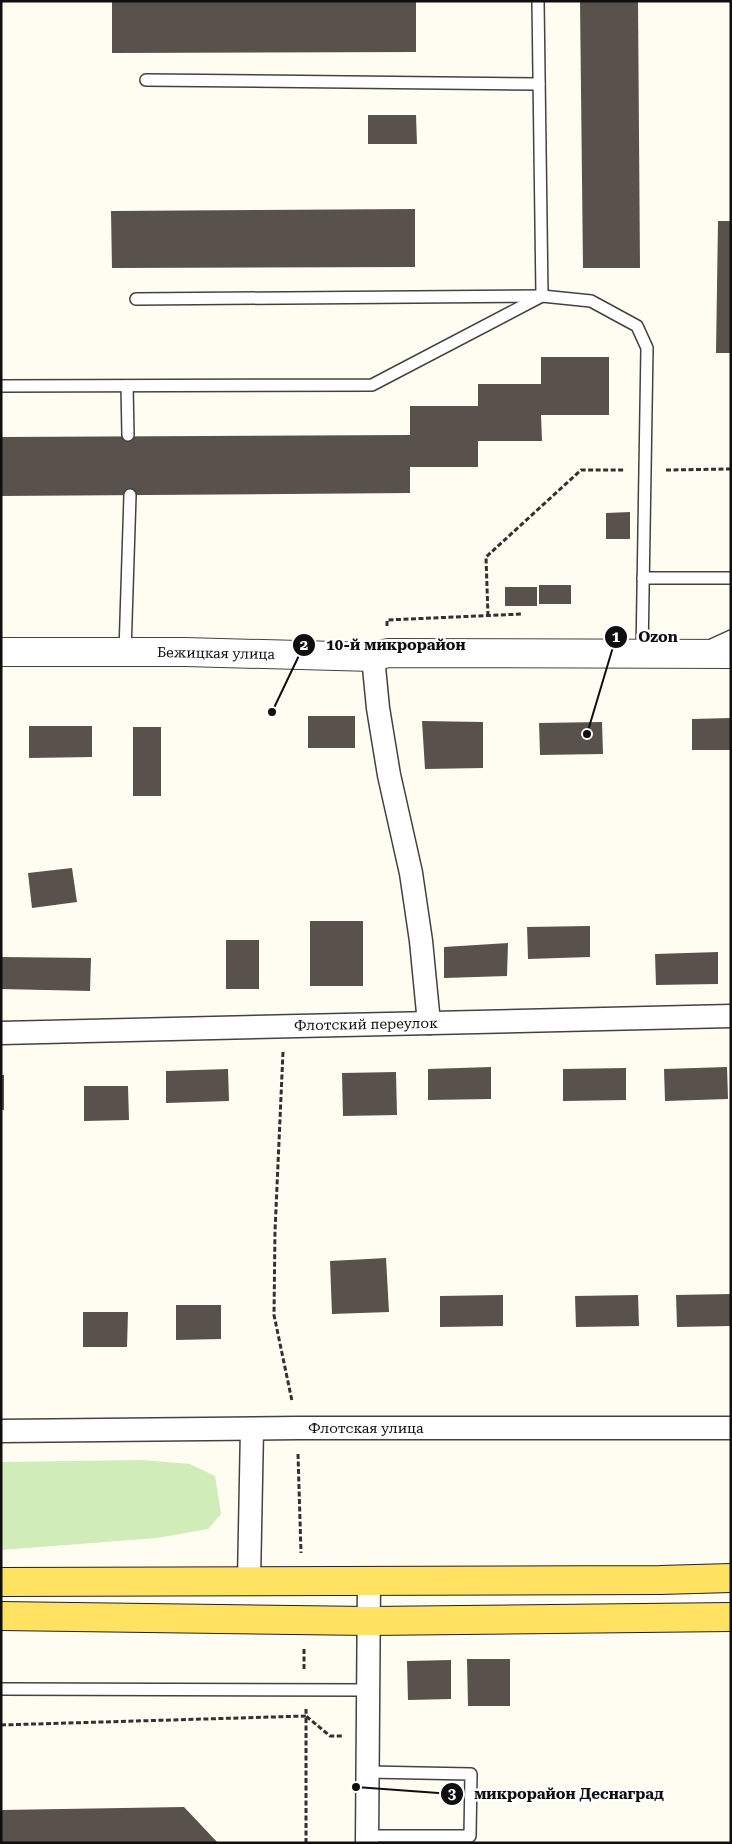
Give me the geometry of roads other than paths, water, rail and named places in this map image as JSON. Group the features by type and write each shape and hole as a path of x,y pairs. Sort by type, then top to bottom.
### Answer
{"main road":[{"path":"1,1582 660,1580 731,1578"},
{"path":"1,1616 369,1621 731,1616"}],"street":[{"name":"Бежицкая улица","path":"1,652 125,652 373,657 397,653 731,654"},
{"path":"373,657 378,708 389,775 411,873 421,941 429,1023"},
{"name":"Флотский переулок","path":"1,1033 731,1016"},
{"name":"Флотская улица","path":"1,1431 298,1428 731,1428"},
{"path":"249,1580 252,1429"},
{"path":"367,1840 369,1580"}],"lane":[{"path":"538,1 542,296"},
{"path":"146,80 539,84"},
{"path":"1,386 372,385 542,296"},
{"path":"136,299 542,296 591,300 638,326 647,348 642,653"},
{"path":"127,386 128,435"},
{"path":"125,652 130,495"},
{"path":"643,578 731,578"},
{"path":"693,654 731,636"},
{"path":"1,1689 369,1690"},
{"path":"367,1840 470,1836 471,1783 471,1774 368,1772"}],"place":[{"name":"10-й микрорайон","path":"272,712"},
{"name":"Ozon","path":"587,734"},
{"name":"микрорайон Деснаград","path":"356,1787"}]}
